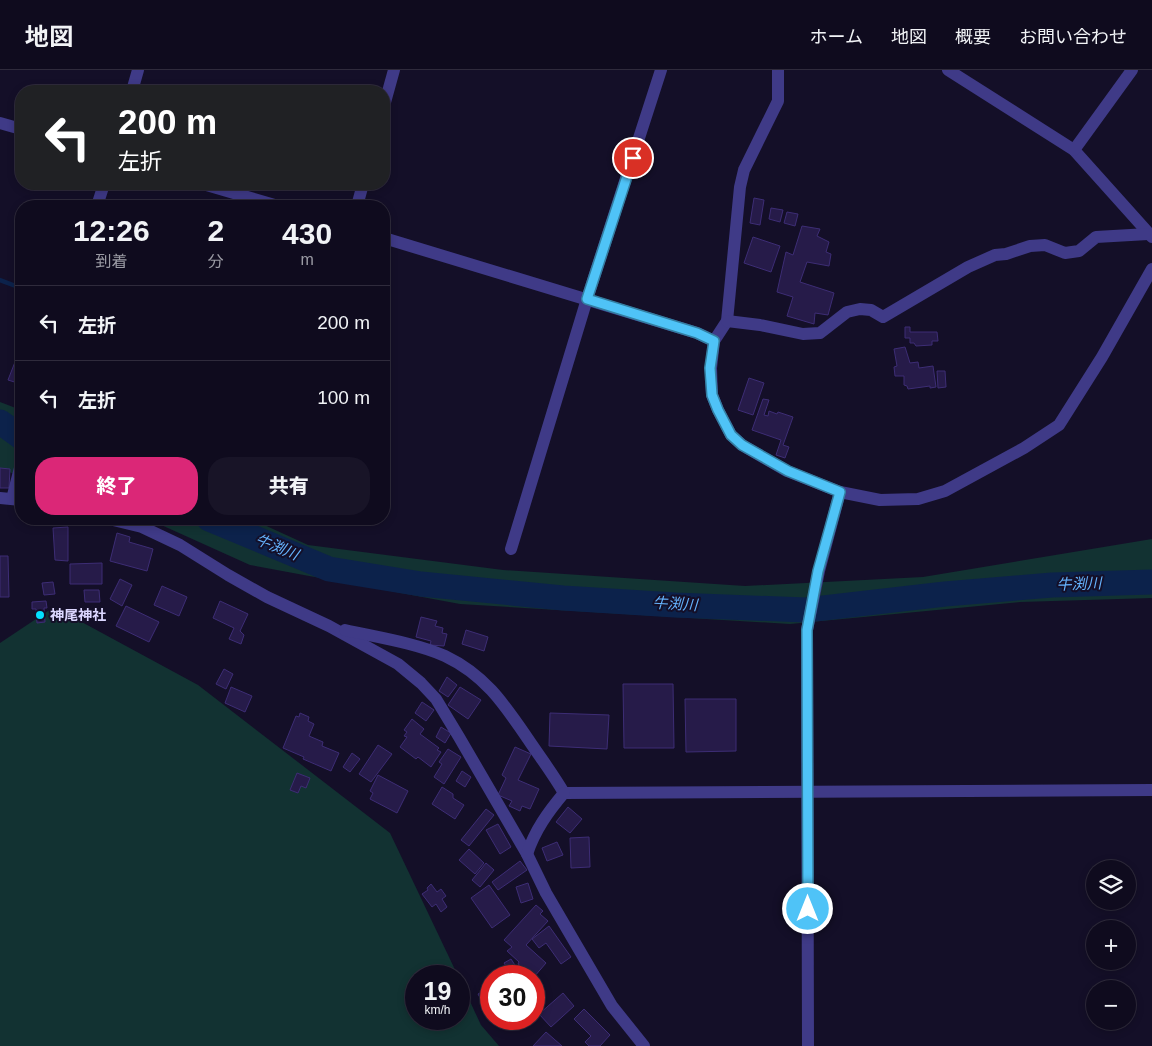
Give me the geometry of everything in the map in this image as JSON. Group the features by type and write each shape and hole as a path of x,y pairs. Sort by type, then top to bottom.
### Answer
{"street":[{"path":"134,85 138,70"},
{"path":"390,85 394,70"},
{"path":"512,549 587,299 661,70"},
{"path":"778,70 778,101 744,170 740,187 727,321 714,341 710,368 712,395 731,435 742,445 788,471 840,492 880,500 918,499 945,491 1024,448 1059,425 1102,357 1152,269"},
{"path":"948,70 1074,150 1150,236"},
{"path":"1074,150 1132,70"},
{"path":"0,123 15,127"},
{"path":"223,190 258,200"},
{"path":"727,321 760,324 803,334 820,333 847,312 871,310 883,317 963,270 995,255 1006,254 1030,246 1045,245 1065,253 1079,251 1096,237 1150,236"},
{"path":"390,240 697,333 714,341"},
{"path":"11,499 15,485"},
{"path":"808,1046 809,624 817,578 840,492"},
{"path":"134,525 180,545 267,597 328,626 398,664 421,683 436,699 527,854 546,893 612,1006 644,1046"},
{"path":"328,626 416,647 444,656 461,665 491,688 512,714 564,793"},
{"path":"564,793 1152,790"},
{"path":"527,854 545,816 564,793"}],"green space":[{"path":"0,402 15,408 15,474 0,468"},
{"path":"161,525 264,525 308,545 503,570 745,586 923,577 1152,539 1152,598 1020,602 790,624 460,604 250,565"},
{"path":"54,607 198,685 390,833 453,965 405,965 405,1030 470,1030 470,1002 480,1023 480,1030 485,1030 499,1046 0,1046 0,643"}],"building":[{"path":"754,198 764,200 760,225 750,223"},
{"path":"771,208 783,210 780,222 769,219"},
{"path":"787,212 798,214 795,226 784,223"},
{"path":"802,226 820,229 817,236 829,242 826,252 831,254 829,266 807,262 800,282 834,293 828,315 815,313 814,324 787,316 793,297 777,292 786,252 793,255"},
{"path":"753,237 780,246 771,272 744,263"},
{"path":"905,327 910,327 910,332 937,332 938,341 932,341 932,345 916,346 914,343 910,343 910,338 905,338"},
{"path":"905,347 910,363 918,362 919,368 933,366 936,387 908,389 904,385 904,376 895,376 894,367 897,366 894,349"},
{"path":"15,362 15,382 8,380"},
{"path":"937,371 945,371 946,387 938,388"},
{"path":"749,378 764,383 753,415 738,410"},
{"path":"763,399 769,400 764,415 768,416 769,411 793,417 783,445 789,447 785,458 776,455 781,440 752,430"},
{"path":"0,468 10,469 9,488 0,488"},
{"path":"68,527 68,561 55,560 53,528"},
{"path":"117,533 130,537 129,542 153,549 147,571 110,561"},
{"path":"0,556 8,556 9,597 0,597"},
{"path":"102,563 102,584 70,584 70,564"},
{"path":"120,579 132,585 122,606 110,599"},
{"path":"53,582 55,594 44,595 42,583"},
{"path":"162,586 187,597 179,616 154,605"},
{"path":"84,590 99,590 100,602 85,602"},
{"name":"神尾神社","path":"46,601 47,608 44,608 45,622 37,623 36,609 32,609 32,602"},
{"path":"220,601 248,614 240,631 244,635 241,644 229,639 234,628 213,618"},
{"path":"126,606 159,622 149,642 116,626"},
{"path":"421,617 437,621 435,626 443,628 442,633 447,634 444,646 430,645 431,641 416,637"},
{"path":"466,630 488,637 484,651 462,644"},
{"path":"224,669 233,674 226,689 216,684"},
{"path":"447,677 457,685 448,697 439,691"},
{"path":"623,684 673,684 674,748 624,748"},
{"path":"231,687 252,696 245,712 225,703"},
{"path":"460,687 481,700 468,719 448,705"},
{"path":"685,699 736,699 736,751 686,752"},
{"path":"422,702 434,710 426,721 415,713"},
{"path":"300,713 309,717 308,721 314,724 309,736 323,742 322,746 339,753 331,771 283,748 296,716 299,717"},
{"path":"550,713 609,715 607,749 549,746"},
{"path":"412,719 424,729 420,734 439,748 437,750 441,752 431,767 400,747 407,737 404,736 407,732 404,730"},
{"path":"441,727 451,733 445,743 436,737"},
{"path":"378,745 392,754 371,782 359,774"},
{"path":"515,747 531,754 518,780 539,789 530,809 522,806 520,811 509,806 512,801 498,795 506,778 502,775"},
{"path":"448,749 461,757 444,784 434,777 442,764 439,762"},
{"path":"352,753 360,759 350,772 343,767"},
{"path":"462,771 471,777 465,787 456,781"},
{"path":"297,773 310,778 306,788 301,786 298,793 290,790"},
{"path":"378,775 408,791 397,813 370,799 373,793 370,791"},
{"path":"442,787 453,794 453,798 464,805 455,819 432,804"},
{"path":"568,807 582,819 570,833 556,822"},
{"path":"486,809 494,815 469,846 461,840"},
{"path":"498,824 511,847 500,854 486,830"},
{"path":"589,837 590,867 571,868 570,838"},
{"path":"557,842 563,855 547,861 542,848"},
{"path":"469,849 484,863 475,874 459,860"},
{"path":"520,861 527,870 498,890 492,882"},
{"path":"486,863 494,870 480,887 472,880"},
{"path":"528,883 533,899 521,903 516,887"},
{"path":"431,884 437,892 441,889 446,896 442,899 447,907 441,912 436,904 432,907 422,894 428,890 427,888"},
{"path":"489,885 510,915 492,928 471,898"},
{"path":"536,905 543,911 540,914 548,921 526,945 546,963 544,965 519,965 519,962 507,951 512,947 504,940"},
{"path":"549,926 571,957 561,964 546,943 539,948 532,939"},
{"path":"511,959 515,965 505,965 504,963"},
{"path":"563,993 574,1006 551,1027 545,1020 545,1009"},
{"path":"584,1009 610,1035 600,1046 589,1046 585,1042 591,1036 574,1019"},
{"path":"546,1032 562,1046 533,1046"}],"waterway":[{"path":"0,280 15,286"},
{"name":"牛渕川","path":"0,422 15,433"},
{"name":"牛渕川","path":"223,525 329,569 421,584 563,598 675,605 806,610 945,594 1052,585 1152,582"}],"place":[{"name":"神尾神社","path":"40,615"}],"route":[{"path":"633,158 587,299 697,333 714,341 710,368 712,395 731,435 742,445 788,471 840,492 818,571 807,630 808,909"}]}
